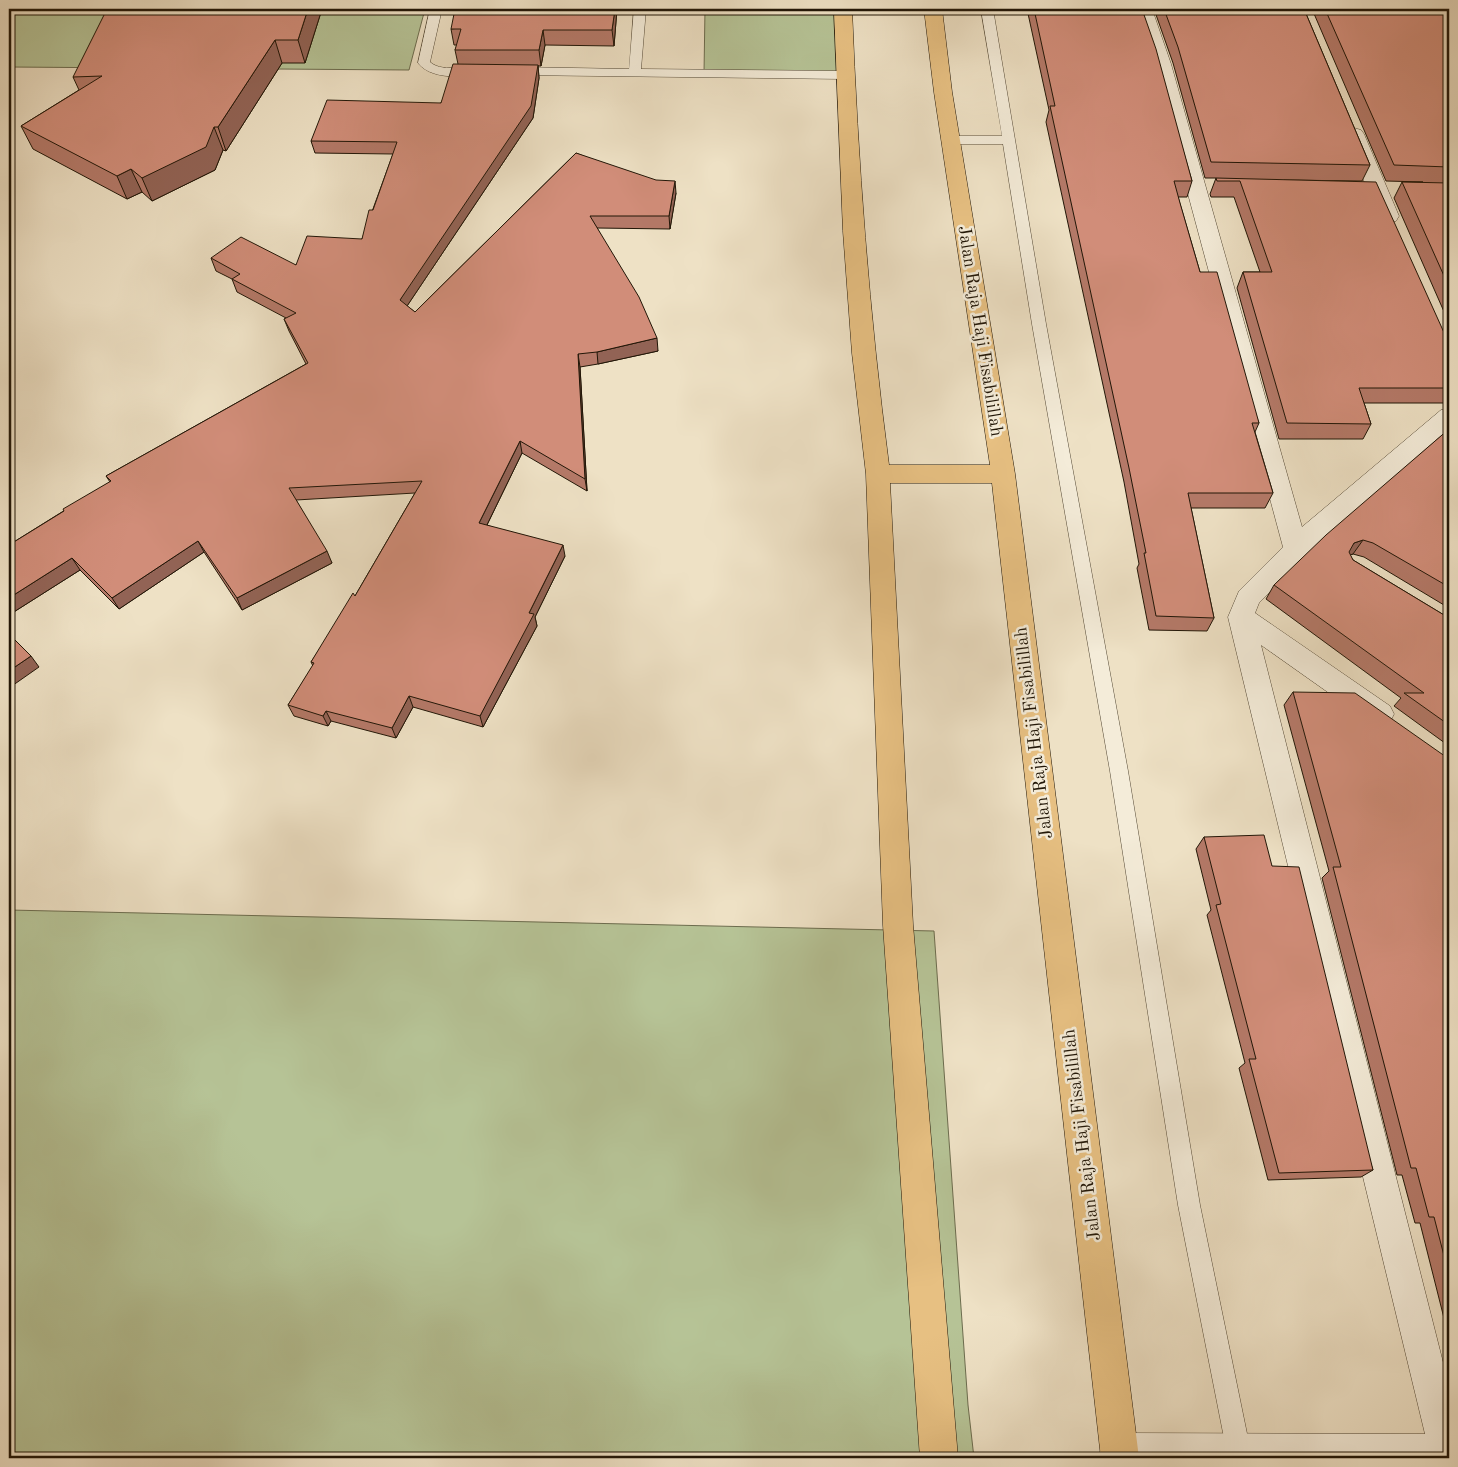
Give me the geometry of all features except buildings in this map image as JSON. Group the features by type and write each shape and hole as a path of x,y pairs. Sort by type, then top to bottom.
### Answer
{"main road":[{"path":"843,9 844,75 861,325 878,474 898,925 939,1458"},
{"name":"Jalan Raja Haji Fisabilillah","path":"933,9 950,140 1003,474 1120,1455"},
{"path":"878,474 1003,474"}],"street":[{"path":"1143,9 1205,186 1296,549"},
{"path":"1348,117 1377,190 1398,235"},
{"path":"1120,1455 1239,1453 1449,1455 1241,617 1248,598 1312,533 1449,416"},
{"path":"1241,617 1401,729"}],"lane":[{"path":"436,9 424,63 426,66 437,71 844,75"},
{"path":"636,72 640,9"},
{"path":"987,9 1039,324 1119,771 1189,1205 1239,1453"},
{"path":"950,140 1009,140"}],"green space":[{"path":"9,9 425,9 409,70 9,67"},
{"path":"705,9 847,9 845,75 704,73"},
{"path":"9,910 934,931 968,1405 974,1458 9,1458"}]}
